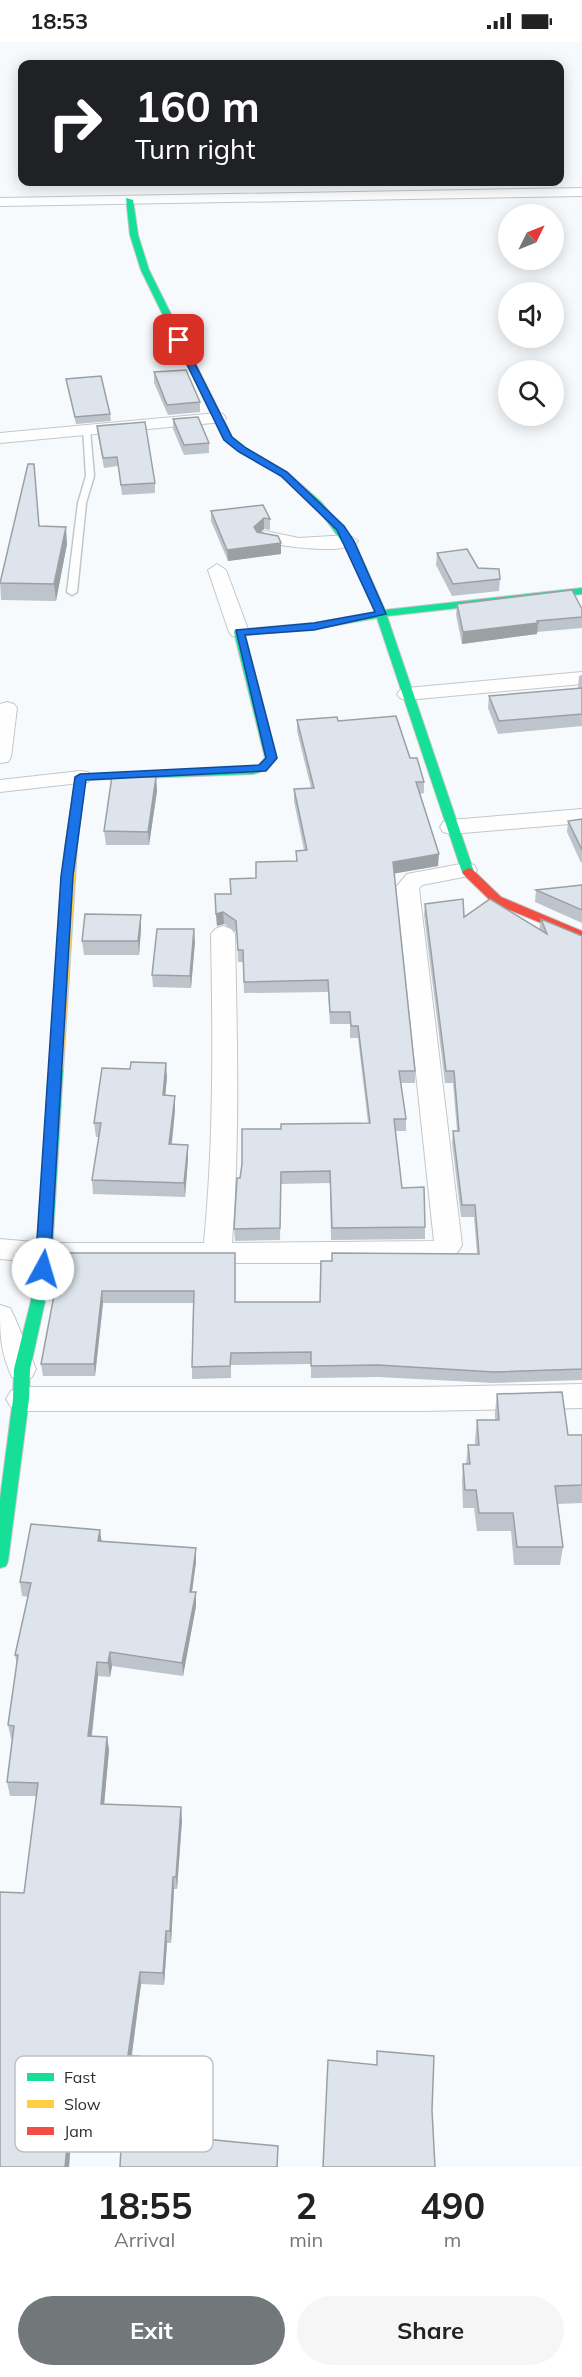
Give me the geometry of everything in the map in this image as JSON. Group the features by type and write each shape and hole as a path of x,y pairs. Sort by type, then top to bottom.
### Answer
{"street":[{"path":"0,202 582,192"},
{"path":"129,200 129,215 136,245 150,281 228,438 242,450 284,474 333,520 349,541 381,614 466,870 497,900 582,936"},
{"path":"0,438 217,418"},
{"path":"265,537 299,544 349,541"},
{"path":"0,786 80,777 252,771 268,764 272,758 239,632 218,570"},
{"path":"239,632 314,627 381,614 582,591"},
{"path":"407,694 582,678"},
{"path":"0,757 7,708"},
{"path":"0,1561 21,1400 22,1370 38,1301 45,1253 67,876 80,777"},
{"path":"451,827 582,816"},
{"path":"0,1249 45,1253 437,1253 448,1245 407,887 415,879 466,870"},
{"path":"217,1254 224,1174 226,1094 222,1001 223,934"},
{"path":"0,1316 22,1370"},
{"path":"21,1400 422,1399 582,1396"}],"lane":[{"path":"72,592 82,503 90,476 86,430"}],"building":[{"path":"186,370 200,402 167,405 154,372"},
{"path":"101,376 110,414 75,417 66,379"},
{"path":"198,417 209,443 184,445 173,419"},
{"path":"145,422 155,483 121,485 117,457 103,458 97,426"},
{"path":"28,464 34,464 39,526 66,527 54,584 0,583"},
{"path":"263,505 270,519 264,518 254,527 257,532 278,536 281,543 227,550 211,511"},
{"path":"467,549 478,568 499,569 500,579 453,584 437,553"},
{"path":"572,590 582,609 582,617 463,632 457,604"},
{"path":"582,688 582,714 499,721 489,696"},
{"path":"396,716 410,758 417,758 424,782 416,782 439,854 393,862 415,1071 399,1071 406,1119 394,1119 402,1188 424,1187 425,1227 332,1228 330,1171 281,1172 280,1228 234,1229 237,1178 240,1178 242,1164 242,1129 281,1129 281,1124 370,1123 358,1026 351,1026 350,1012 330,1012 328,980 244,982 243,950 238,950 236,921 223,912 216,914 215,894 231,894 230,879 256,878 256,862 297,861 296,851 307,850 294,789 314,788 297,720 337,717 338,721"},
{"path":"112,776 156,777 148,832 104,831"},
{"path":"582,819 582,850 568,821"},
{"path":"582,885 582,910 536,890"},
{"path":"463,899 464,917 490,899 547,934 541,919 582,936 582,1369 494,1372 378,1365 311,1366 311,1352 231,1353 230,1366 192,1367 194,1291 102,1291 94,1364 41,1364 62,1253 235,1253 235,1302 320,1302 321,1261 332,1261 332,1253 479,1254 475,1205 462,1205 453,1131 459,1131 454,1071 446,1071 425,904"},
{"path":"85,914 141,915 138,941 82,941"},
{"path":"157,929 194,929 190,976 152,975"},
{"path":"131,1062 166,1063 163,1095 175,1096 169,1144 188,1145 184,1183 92,1180 101,1123 94,1123 102,1068 130,1069"},
{"path":"562,1392 568,1435 582,1435 582,1485 555,1486 563,1547 517,1547 513,1513 479,1513 476,1490 465,1490 463,1464 470,1464 468,1445 479,1445 477,1420 499,1420 497,1394"},
{"path":"31,1524 100,1530 98,1541 196,1548 190,1592 196,1592 182,1663 110,1652 108,1663 97,1662 88,1736 107,1737 101,1804 181,1807 176,1877 173,1877 170,1931 166,1931 163,1973 140,1972 128,2055 136,2056 15,2056 15,2152 66,2152 65,2167 0,2167 0,1892 24,1893 38,1783 7,1782 14,1726 8,1725 18,1655 15,1655 31,1583 20,1582"},
{"path":"377,2051 434,2056 432,2110 435,2167 323,2167 328,2060 377,2065"},
{"path":"213,2140 278,2146 277,2167 120,2167 121,2152 213,2152"}],"traffic: fast":[{"path":"129,200 134,235 145,270 228,438 242,450 284,474 318,504 349,541 379,608 468,872"},
{"path":"71,847 80,777 253,771 262,768 271,758 239,632 314,626 381,614 582,591"},
{"path":"0,1561 21,1399 22,1369 38,1301 45,1253 56,1070"}],"traffic: slow":[{"path":"56,1070 71,847"}],"traffic: jam":[{"path":"468,872 497,900 582,936"}],"route":[{"path":"43,1269 67,876 80,777 252,771 262,768 272,758 254,699 239,632 314,627 381,614 341,528 284,474 242,450 228,438 179,340"}]}
